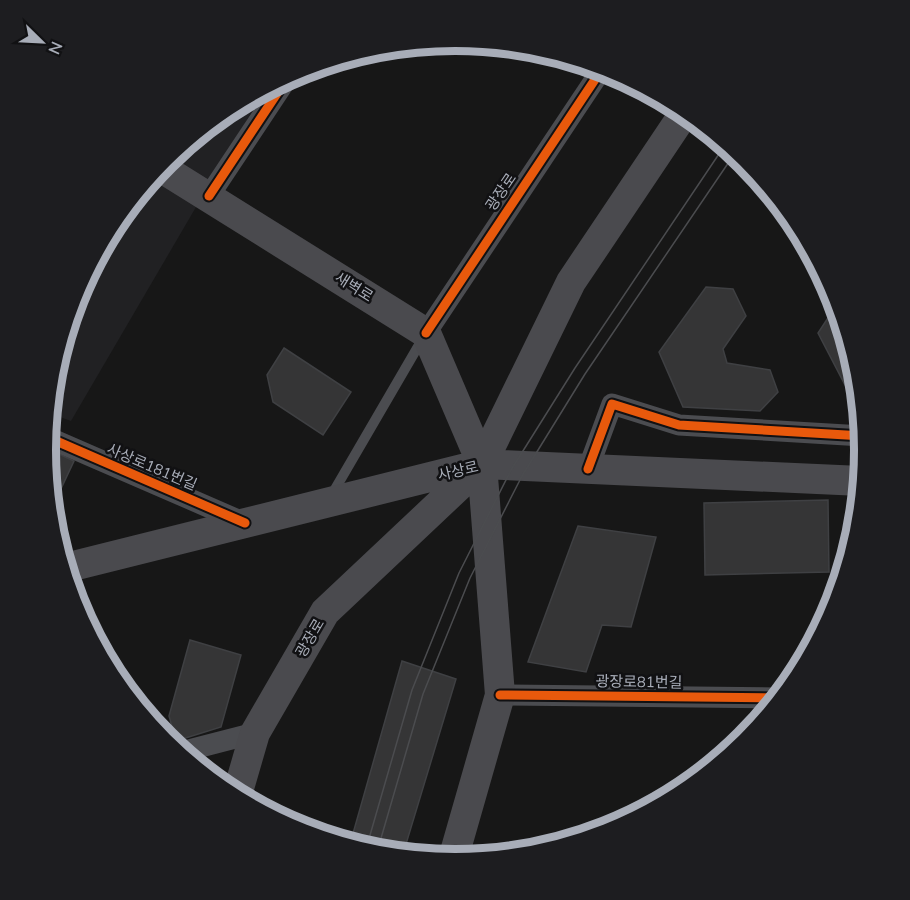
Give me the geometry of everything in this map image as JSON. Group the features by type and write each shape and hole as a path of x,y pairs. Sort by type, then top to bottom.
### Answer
{"main road":[{"name":"광장로","path":"240,786 255,733 325,612 482,464 572,282 680,120"},
{"name":"새벽로","path":"169,172 426,333"},
{"path":"426,333 482,464 500,695 456,849"},
{"name":"사상로","path":"74,566 482,464 853,481"}],"street":[{"name":"광장로","path":"426,333 597,77"},
{"path":"209,196 278,93"},
{"path":"588,469 612,404 679,425 853,435"},
{"name":"사상로181번길","path":"56,441 245,524"},
{"name":"광장로81번길","path":"500,695 768,698"},
{"path":"191,749 255,733"}],"lane":[{"path":"327,503 426,333"}],"shaded area":[{"path":"257,103 71,421 58,416 64,372 86,297 109,250 138,207 173,168 212,133"}],"building":[{"path":"706,287 733,289 746,316 723,349 727,363 770,370 778,392 760,411 683,407 659,352"},
{"path":"830,314 849,385 845,385 818,333"},
{"path":"284,348 351,392 323,435 273,402 267,375"},
{"path":"56,453 74,461 58,494"},
{"path":"828,500 829,572 705,575 704,503"},
{"path":"578,526 656,537 631,627 602,625 586,672 528,662"},
{"path":"190,640 241,655 221,727 181,739 174,733 169,716"},
{"path":"402,661 456,679 405,846 353,835"}],"tram line":[{"path":"369,839 412,690 459,573 511,470 575,368 720,152"},
{"path":"380,842 423,694 470,578 522,476 585,374 730,161"}],"cycle path":[{"path":"426,333 597,77"},
{"path":"209,196 278,93"},
{"path":"588,469 612,404 679,425 853,435"},
{"path":"56,441 245,523"},
{"path":"500,695 768,698"}]}
